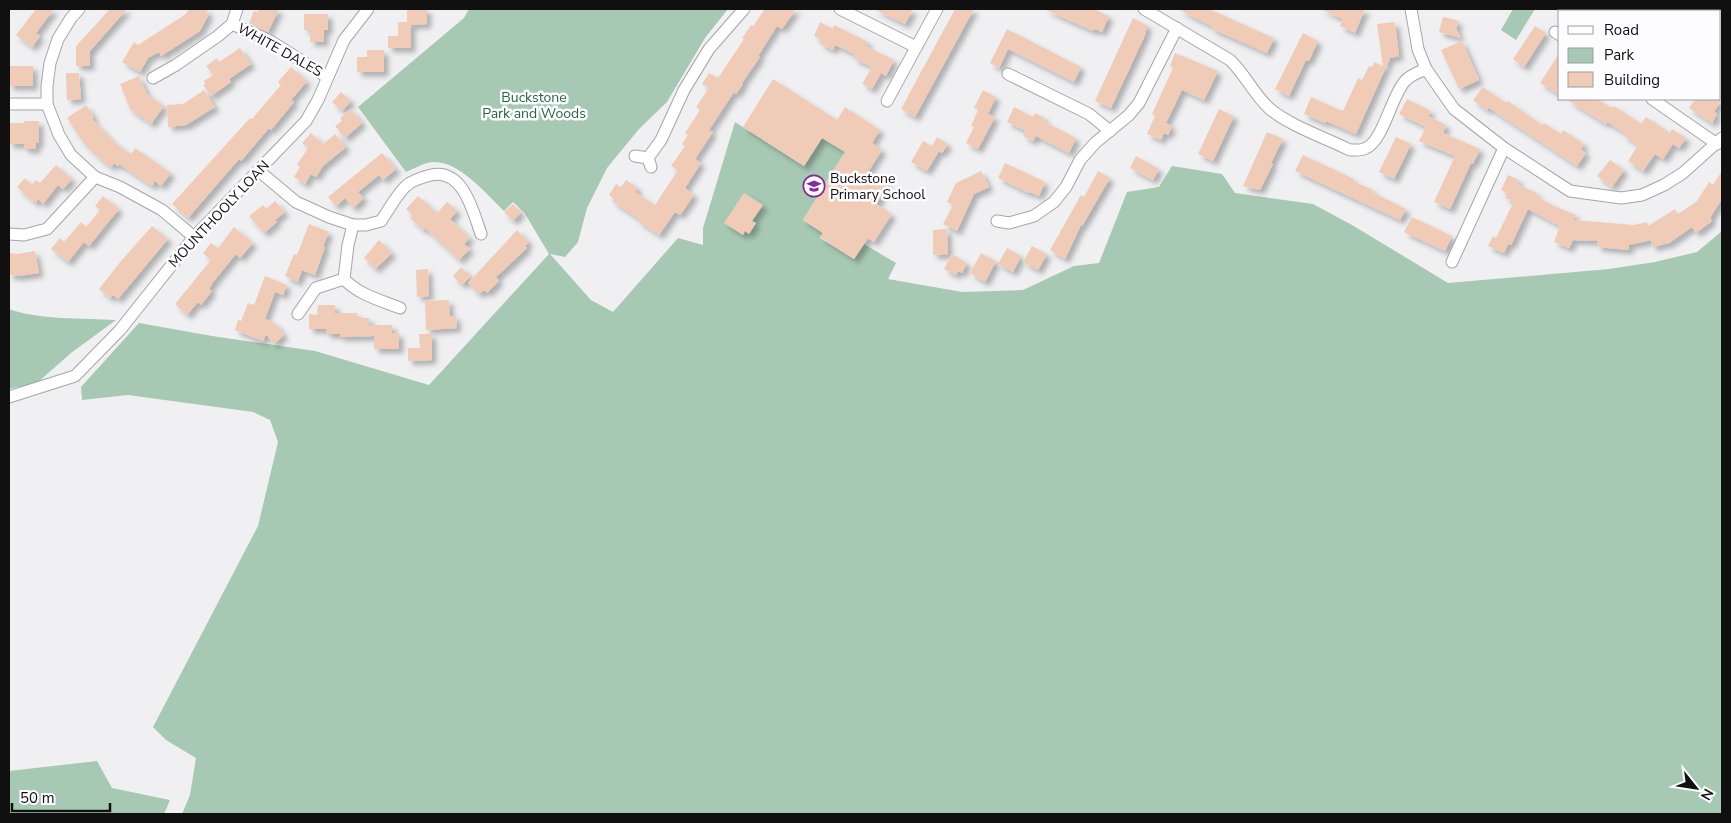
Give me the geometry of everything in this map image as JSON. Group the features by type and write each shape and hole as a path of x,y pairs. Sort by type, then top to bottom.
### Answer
{"street":[{"path":"80,9 71,18 58,39 50,63 47,104 59,135 71,156 95,177 120,187 162,210 194,237"},
{"name":"WHITE DALES","path":"154,78 218,36 232,24 237,9"},
{"name":"MOUNTHOOLY LOAN","path":"9,397 75,376 120,330 194,237 306,121 318,100 344,40 368,9"},
{"path":"635,156 649,162 684,90 709,49 744,9"},
{"path":"840,9 916,47"},
{"path":"887,101 937,9"},
{"path":"1144,9 1230,60 1241,70 1269,108 1282,117 1350,150 1368,148 1376,139 1398,91 1406,79 1426,69"},
{"path":"1411,9 1418,49 1426,69 1454,109 1504,148 1570,191 1621,198 1642,194 1664,185 1683,173 1720,141 1654,100"},
{"name":"WHITE DALES","path":"232,24 272,42 327,77"},
{"path":"997,220 1009,223 1034,216 1054,202 1066,187 1080,160 1095,143 1139,103 1177,28"},
{"path":"1008,74 1023,86 1089,114 1110,131"},
{"path":"9,104 47,104"},
{"path":"1452,262 1504,148"},
{"path":"259,171 296,202 329,217 353,225 366,225 381,221 406,186 424,176 440,173 454,180 462,188 482,234"},
{"path":"9,234 24,235 47,229 95,177"},
{"path":"353,225 348,245 344,279 351,287 368,296 400,308"},
{"path":"298,314 316,288 344,279"}],"green space":[{"name":"Buckstone Park and Woods","path":"469,9 728,9 705,38 667,102 639,129 607,168 587,208 578,242 565,257 550,254 591,300 613,312 678,238 703,245 703,228 735,122 804,166 822,138 845,152 803,220 823,233 820,238 854,259 864,244 896,263 888,279 962,292 1023,290 1074,266 1099,263 1127,192 1159,187 1172,166 1222,174 1235,193 1313,204 1352,225 1448,283 1609,269 1655,262 1697,252 1722,231 1722,814 182,814 190,795 196,758 166,740 153,727 258,526 278,442 270,420 253,412 128,395 82,400 81,387 139,323 315,351 429,385 549,254 524,212 513,202 504,211 479,186 459,170 438,162 427,163 406,172 358,107 464,18"},
{"path":"1513,9 1535,9 1516,40 1501,30"},
{"path":"9,309 47,317 116,320 71,353 37,383 9,389"},
{"path":"97,761 112,788 170,800 164,814 9,814 9,771"}],"building":[{"path":"36,9 54,9 36,33 40,36 32,47 16,35"},
{"path":"110,9 127,9 90,51 90,66 76,66 76,46"},
{"path":"189,9 208,9 206,12 209,14 200,31 161,56 159,52 148,58 140,72 122,62 134,42 138,45 186,14"},
{"path":"259,9 279,9 268,32 249,23 254,11 258,12"},
{"path":"407,9 427,9 427,24 411,25 411,48 388,48 388,36 398,36 398,22 407,22"},
{"path":"765,9 796,9 782,29 777,26 743,84 736,94 734,92 709,130 713,132 695,159 701,163 685,188 694,195 680,215 675,212 659,235 612,201 614,199 609,195 616,184 621,187 626,180 638,188 635,192 655,205 678,170 671,166 685,146 682,144 688,135 685,133 700,110 696,107 709,88 702,84 709,73 718,78 744,39 742,38"},
{"path":"874,9 913,9 905,24"},
{"path":"955,9 974,9 915,117 901,109"},
{"path":"1044,9 1094,9 1109,16 1102,32 1095,29 1093,31"},
{"path":"1178,9 1209,9 1274,38 1267,53 1212,29 1213,27"},
{"path":"1320,9 1365,9 1355,33 1340,26 1343,19"},
{"path":"304,14 328,14 328,30 324,30 324,42 310,42 310,30 304,30"},
{"path":"1443,17 1459,21 1456,28 1461,38 1439,32"},
{"path":"1133,18 1148,26 1111,108 1095,101"},
{"path":"820,22 833,29 834,25 868,42 866,46 894,60 886,76 881,73 872,89 862,84 872,67 853,58 855,54 835,45 833,50 820,44 822,40 814,36"},
{"path":"1395,22 1399,56 1390,58 1356,134 1304,114 1311,97 1342,111 1344,109 1358,78 1362,80 1369,66 1372,67 1374,62 1383,66 1377,24"},
{"path":"1535,26 1546,33 1524,67 1513,59"},
{"path":"1007,29 1081,67 1074,82 1008,49 999,68 990,63"},
{"path":"1303,33 1318,41 1309,61 1306,60 1289,96 1275,89"},
{"path":"1462,41 1479,80 1459,89 1441,50"},
{"path":"240,48 251,64 229,79 231,82 211,96 203,85 205,84 204,81 213,75 206,66 217,58 219,62"},
{"path":"367,50 384,50 384,72 357,72 357,57 367,57"},
{"path":"1175,53 1218,71 1204,100 1182,90 1166,123 1172,126 1168,135 1164,133 1161,140 1147,134 1155,116 1152,114 1173,68 1170,66"},
{"path":"1558,55 1558,94 1540,83"},
{"path":"9,66 33,66 33,86 9,86"},
{"path":"291,67 307,81 291,100 294,102 271,130 269,128 241,161 239,159 188,218 172,204 250,118 252,119 281,85 278,82"},
{"path":"66,73 79,73 81,99 67,100"},
{"path":"139,76 147,94 164,106 151,124 130,109 120,84"},
{"name":"Buckstone Primary School","path":"773,79 837,120 845,107 880,130 872,143 882,150 868,172 888,185 876,204 892,214 874,242 868,238 854,259 820,237 823,233 803,220 845,152 822,138 804,166 743,127"},
{"path":"1483,87 1506,103 1508,101 1542,125 1544,123 1561,134 1563,130 1584,144 1581,149 1586,153 1577,166 1489,108 1487,110 1473,100"},
{"path":"204,90 215,107 186,125 168,127 167,105 183,104"},
{"path":"983,90 996,97 988,114 995,117 978,149 966,143 974,127 971,126 978,110 974,108"},
{"path":"341,92 351,101 342,111 332,102"},
{"path":"1407,99 1431,111 1428,116 1446,125 1443,133 1480,149 1473,164 1471,163 1450,209 1434,202 1455,156 1419,141 1426,127 1399,114"},
{"path":"1722,99 1714,112 1717,114 1712,123 1689,108 1694,100"},
{"path":"1568,100 1599,100 1612,108 1614,106 1641,124 1646,117 1670,133 1672,129 1686,138 1679,148 1673,144 1663,159 1655,154 1643,171 1628,161 1638,145 1623,135 1625,133 1607,122 1606,124"},
{"path":"86,105 94,117 92,119 114,142 131,154 135,148 171,173 161,186 155,181 152,186 119,164 118,166 114,163 111,167 83,142 67,118"},
{"path":"1014,107 1033,117 1035,113 1045,118 1043,121 1076,138 1069,153 1036,136 1033,141 1023,136 1026,131 1007,122"},
{"path":"351,109 362,123 345,138 335,126 342,121 340,118"},
{"path":"1219,109 1234,116 1213,161 1198,154"},
{"path":"24,121 39,121 39,143 36,143 36,149 24,149 24,144 9,144 9,123 24,123"},
{"path":"1267,132 1283,139 1271,163 1273,164 1260,190 1243,186"},
{"path":"311,133 323,144 335,134 346,147 323,166 316,177 311,174 305,184 294,177 300,167 297,165 308,148 302,143"},
{"path":"937,137 948,144 942,153 939,151 927,171 911,162 923,141 932,146"},
{"path":"1396,137 1411,144 1394,179 1379,172"},
{"path":"382,153 396,169 383,180 379,175 358,192 364,198 353,208 345,198 336,206 328,197"},
{"path":"1303,155 1354,179 1353,181 1373,190 1372,192 1406,209 1400,220 1295,171"},
{"path":"1136,156 1159,169 1153,180 1130,168"},
{"path":"1610,160 1624,170 1612,187 1597,176"},
{"path":"1005,163 1045,182 1039,196 998,178"},
{"path":"56,165 72,179 63,189 58,185 43,204 38,199 35,203 17,187 25,178 32,185 36,180 40,183"},
{"path":"981,171 989,187 974,194 957,231 943,224 953,205 947,202 956,183"},
{"path":"1098,171 1110,178 1081,225 1065,259 1050,250 1081,195 1084,197"},
{"path":"1722,171 1722,199 1710,218 1712,221 1696,233 1692,227 1669,243 1652,247 1651,240 1629,245 1629,250 1597,247 1598,241 1573,240 1569,248 1554,242 1560,226 1528,209 1511,245 1508,244 1504,253 1488,246 1493,236 1496,238 1514,201 1505,198 1507,193 1501,190 1508,175 1519,180 1517,184 1537,193 1536,196 1576,215 1573,220 1634,225 1647,222 1648,226 1675,209 1678,214 1697,201 1709,182 1713,185"},
{"path":"744,193 763,205 752,221 756,223 749,234 745,231 743,235 724,223"},
{"path":"103,196 119,209 89,246 84,242 68,262 51,249 60,238 64,242 81,222 86,227 100,210 95,206"},
{"path":"418,196 437,213 447,202 457,211 450,219 470,238 464,244 470,249 459,260 425,228 423,230 410,218 413,215 406,209"},
{"path":"275,201 285,212 264,233 249,216 263,205 266,209"},
{"path":"513,204 521,212 513,221 504,212"},
{"path":"1412,217 1452,236 1445,251 1404,232"},
{"path":"309,224 329,232 315,275 302,270 298,282 285,276 294,254 297,255"},
{"path":"152,226 168,239 118,299 113,295 110,298 99,289"},
{"path":"234,227 253,243 240,258 236,254 213,282 209,289 212,291 201,305 198,302 187,315 175,304 211,260 203,253 211,243 218,248"},
{"path":"947,229 948,254 933,255 933,230"},
{"path":"517,230 529,242 525,246 527,248 496,277 499,281 487,293 484,290 479,294 468,283"},
{"path":"379,240 392,253 375,269 364,258"},
{"path":"1032,246 1047,254 1038,270 1023,262"},
{"path":"1007,248 1021,256 1013,272 998,264"},
{"path":"35,251 39,273 19,276 9,275 9,253 18,254"},
{"path":"981,253 996,261 985,282 970,273"},
{"path":"952,254 967,263 962,273 958,271 956,275 944,269"},
{"path":"461,267 471,276 462,285 453,276"},
{"path":"428,269 429,296 417,297 416,270"},
{"path":"265,276 287,285 283,295 275,292 265,319 275,323 284,335 274,344 266,334 263,341 235,330 238,320 241,321 248,303 254,305"},
{"path":"449,300 450,316 456,316 457,328 426,330 425,301"},
{"path":"318,305 335,305 335,313 357,313 357,318 369,318 369,325 392,325 392,333 399,333 399,349 374,349 374,336 340,337 340,334 326,334 326,329 309,329 309,314 317,315"},
{"path":"419,334 432,334 432,360 408,361 408,348 420,348"}],"place":[{"name":"Buckstone Primary School","path":"814,186"}]}
